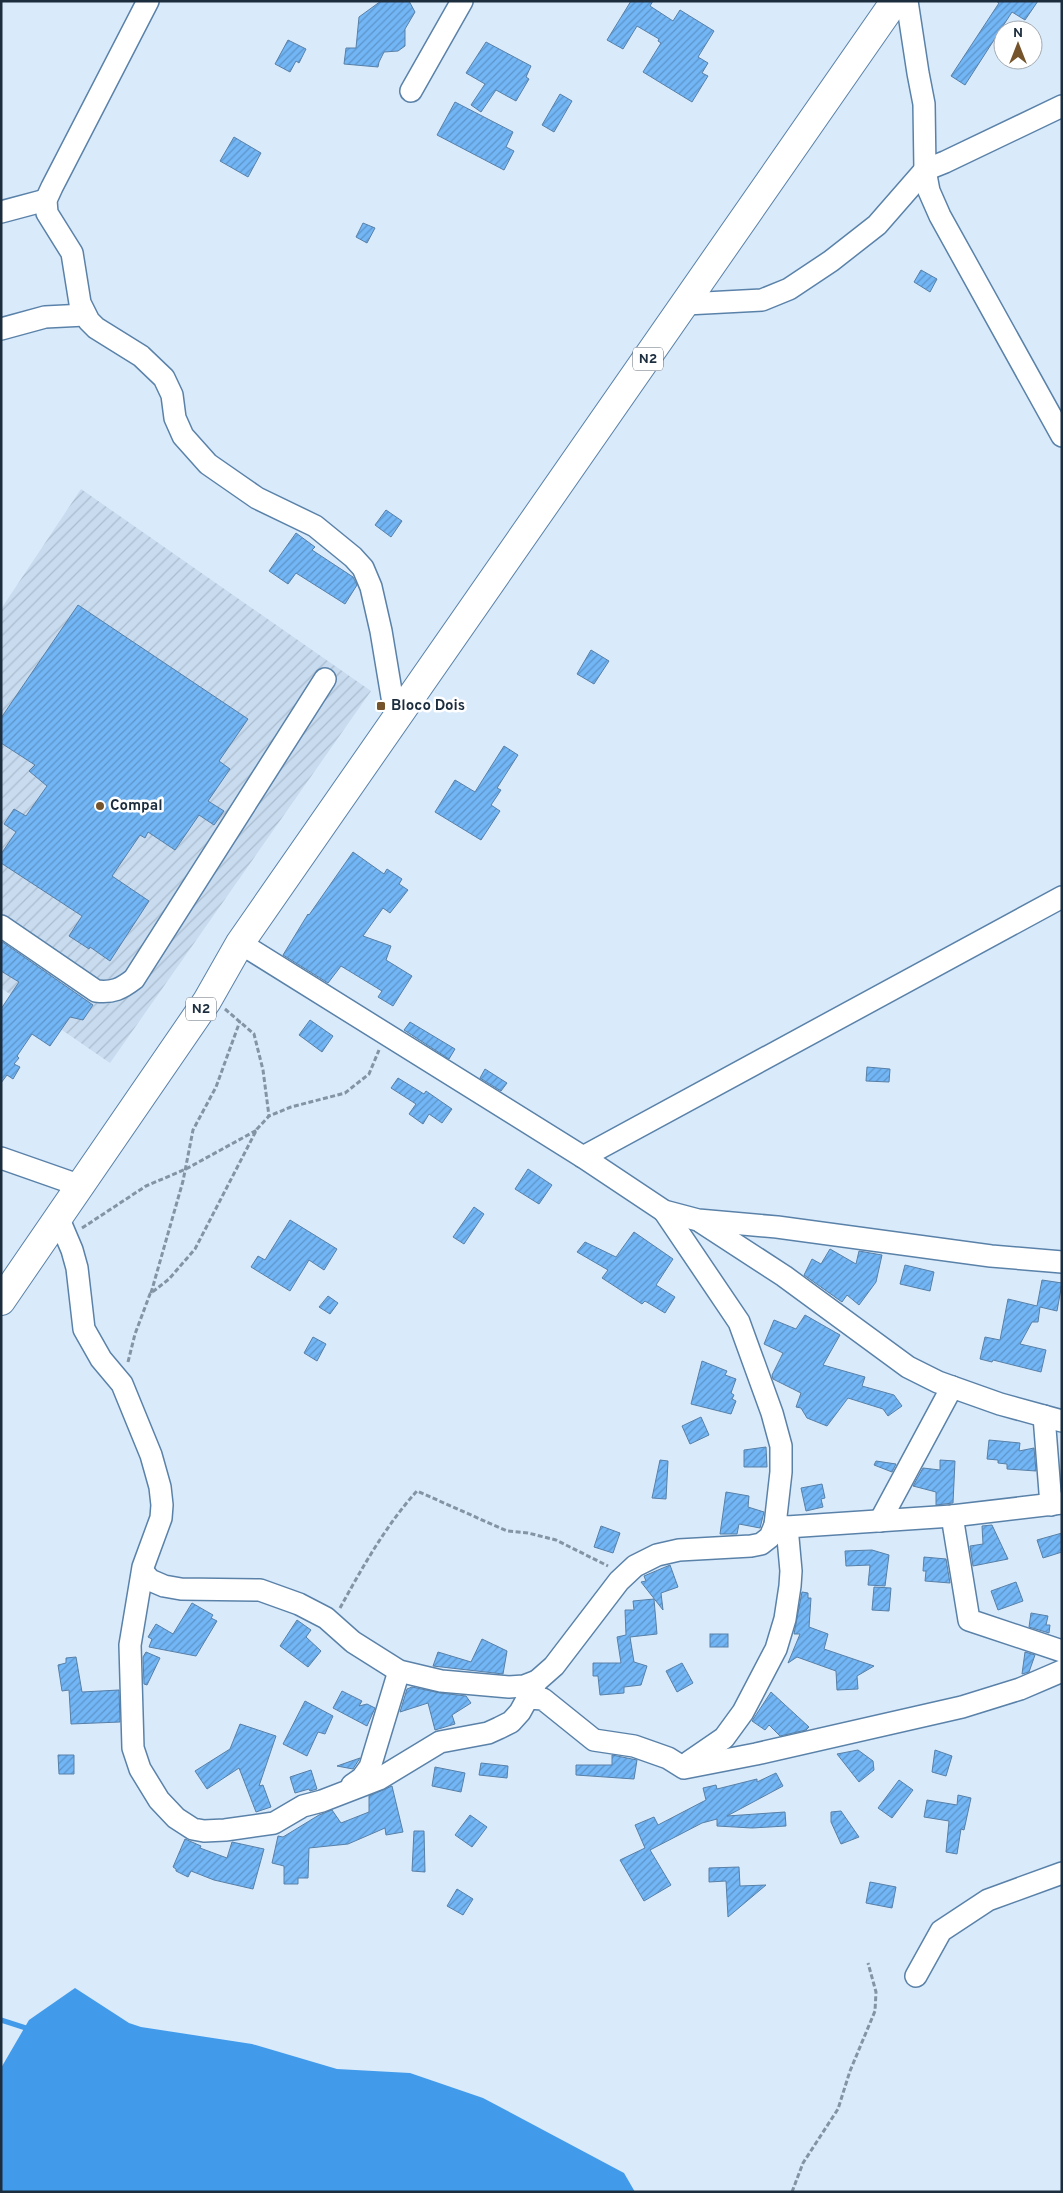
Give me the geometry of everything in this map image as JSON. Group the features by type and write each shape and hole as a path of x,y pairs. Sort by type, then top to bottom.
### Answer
{"main road":[{"name":"N2","path":"1,1302 63,1228 81,1186 207,1001 240,943 396,722 895,1"}],"street":[{"path":"148,1 46,200 47,213 73,258 80,303 85,315 96,328 141,356 164,378 172,395 175,418 183,436 208,464 257,498 315,526 353,557 363,568 371,587 381,630 396,722"},
{"path":"411,91 462,1"},
{"path":"907,1 924,104 925,170 928,191 1062,436"},
{"path":"686,304 762,300 789,290 878,225 925,170 1062,106"},
{"path":"1,212 46,200"},
{"path":"1,329 45,317 85,315"},
{"path":"1,926 96,992 109,993 128,984 134,978 325,679"},
{"path":"583,1157 1062,897"},
{"path":"240,943 583,1157 664,1211 698,1220 777,1227 948,1252 1062,1262"},
{"path":"1,1158 81,1186"},
{"path":"664,1211 739,1322 772,1413 781,1446 781,1526 791,1571 785,1619 776,1648 743,1712 724,1738 684,1768"},
{"path":"63,1228 77,1268 84,1329 101,1359 122,1384 151,1455 160,1487 161,1518 138,1586 130,1645 133,1748 140,1769 159,1800 176,1818 193,1829 204,1832 274,1823 303,1806 339,1794 387,1774 440,1742 488,1733 511,1722 520,1712 533,1689 554,1666 625,1576 635,1566 657,1555 679,1550 761,1544 781,1526 952,1516 1056,1504 1053,1418 1000,1404 952,1387 908,1367 784,1276 698,1220"},
{"path":"880,1521 952,1387"},
{"path":"952,1516 969,1620 1062,1651"},
{"path":"143,1572 150,1580 164,1586 180,1589 260,1590 299,1604 326,1618 353,1642 399,1671 441,1681 509,1687 524,1686 533,1689 594,1740 634,1746 668,1758 684,1768 756,1754 962,1707 1020,1689 1062,1671"},
{"path":"339,1794 362,1778 370,1767 399,1671"},
{"path":"916,1976 941,1931 988,1900 1062,1874"}],"path":[{"path":"207,1001 223,1007 254,1034 263,1070 269,1116"},
{"path":"122,1384 135,1334 150,1294 186,1169 193,1130 216,1087 240,1022"},
{"path":"150,1294 169,1278 196,1249 257,1130 269,1116 291,1107 345,1092 369,1074 385,1034"},
{"path":"63,1228 146,1186 186,1169 257,1130"},
{"path":"326,1618 337,1613 372,1554 417,1492 507,1531 528,1533 556,1540 625,1576"},
{"path":"792,2192 803,2163 838,2109 850,2071 876,2011 876,1992 868,1963"}],"shaded area":[{"path":"81,489 371,691 110,1063 1,988 1,609"}],"water":[{"path":"75,1988 129,2023 141,2027 252,2044 337,2069 410,2073 483,2098 624,2173 635,2192 1,2192 1,2068 29,2020"}],"building":[{"path":"381,1 409,1 415,12 405,29 405,46 398,51 384,52 378,67 344,64 346,48 356,48 359,17"},
{"path":"631,1 653,1 650,6 673,21 680,10 714,31 698,57 708,63 702,73 708,76 692,102 643,72 661,43 658,41 659,39 637,26 623,49 607,40"},
{"path":"996,1 1038,1 1025,20 1012,12 1007,20 993,20 993,42 965,85 951,76 999,3"},
{"path":"288,40 306,49 299,63 296,61 290,72 275,64"},
{"path":"486,42 531,66 526,77 529,79 516,101 496,90 481,112 471,105 485,84 466,73"},
{"path":"560,94 572,101 554,132 542,125"},
{"path":"455,102 513,132 506,147 514,151 504,170 437,135"},
{"path":"234,137 261,153 248,177 220,161"},
{"path":"363,223 375,228 367,243 356,237"},
{"path":"921,270 937,279 930,292 914,282"},
{"path":"386,510 402,521 391,537 375,525"},
{"path":"296,533 315,547 312,550 353,577 357,585 345,604 296,573 288,584 269,571"},
{"name":"Compal","path":"78,605 248,719 219,761 230,769 208,801 224,811 214,825 199,815 175,850 148,832 145,838 140,835 112,876 149,901 110,961 90,947 89,949 69,936 82,916 1,863 1,854 16,832 4,824 14,809 26,816 47,786 29,771 35,765 1,743 1,718"},
{"path":"591,650 609,661 594,684 577,674"},
{"path":"504,746 518,755 497,788 501,790 491,805 500,811 481,840 435,812 455,780 475,792"},
{"path":"353,852 384,874 387,869 402,879 399,884 408,890 390,913 383,908 363,936 391,946 386,960 412,976 393,1006 378,997 382,991 341,966 328,983 283,955 308,914"},
{"path":"1,941 93,1005 83,1020 70,1017 50,1046 32,1034 17,1056 19,1058 14,1064 20,1067 13,1079 7,1075 1,1083 1,1009 19,982 1,971"},
{"path":"310,1020 333,1036 322,1052 299,1035"},
{"path":"410,1022 455,1049 449,1059 404,1030"},
{"path":"867,1067 890,1069 889,1082 866,1081"},
{"path":"485,1069 507,1083 501,1091 480,1078"},
{"path":"398,1078 424,1094 426,1091 452,1109 442,1123 429,1114 423,1124 409,1114 416,1104 391,1088"},
{"path":"528,1169 552,1185 539,1204 515,1189"},
{"path":"474,1207 484,1214 464,1244 453,1237"},
{"path":"290,1220 337,1249 324,1270 309,1260 290,1291 251,1267 258,1256 265,1260"},
{"path":"634,1232 673,1259 656,1285 675,1297 665,1313 645,1301 642,1304 602,1278 608,1270 577,1252 585,1242 616,1257"},
{"path":"830,1249 856,1264 859,1251 882,1255 876,1282 859,1305 847,1295 842,1302 804,1275 812,1259 821,1264"},
{"path":"905,1265 934,1272 930,1291 900,1284"},
{"path":"1042,1280 1062,1283 1057,1311 1040,1307 1038,1322 1032,1322 1020,1344 1046,1350 1041,1372 993,1360 992,1362 980,1359 985,1337 1000,1340 1008,1299 1037,1306"},
{"path":"328,1296 338,1303 330,1314 319,1307"},
{"path":"805,1315 840,1335 823,1365 865,1377 862,1386 894,1395 902,1406 888,1416 883,1409 848,1398 827,1426 807,1418 801,1408 796,1407 801,1393 773,1379 772,1375 783,1353 764,1344 774,1320 796,1329"},
{"path":"313,1337 326,1344 317,1361 304,1353"},
{"path":"702,1361 727,1371 725,1375 736,1379 731,1393 734,1395 732,1399 736,1401 731,1414 691,1404"},
{"path":"701,1417 709,1435 690,1444 682,1426"},
{"path":"989,1440 1020,1443 1019,1451 1034,1448 1036,1471 1007,1469 1007,1464 998,1463 998,1460 987,1459"},
{"path":"766,1447 767,1467 744,1467 744,1450"},
{"path":"660,1460 668,1461 666,1499 652,1498"},
{"path":"940,1460 955,1461 953,1503 936,1505 936,1492 913,1486 923,1468 940,1470"},
{"path":"876,1461 896,1464 892,1472 874,1465"},
{"path":"822,1484 825,1498 821,1499 823,1507 806,1511 801,1488"},
{"path":"726,1492 749,1496 748,1507 764,1512 760,1528 739,1524 737,1534 720,1534"},
{"path":"992,1525 1008,1559 973,1566 970,1546 983,1544 982,1526"},
{"path":"601,1526 620,1533 613,1553 594,1547"},
{"path":"1062,1533 1062,1552 1043,1558 1037,1540"},
{"path":"872,1550 889,1555 885,1586 868,1585 870,1565 846,1566 845,1551"},
{"path":"924,1557 946,1559 950,1583 925,1581 926,1571 923,1571"},
{"path":"670,1565 678,1587 661,1593 663,1610 641,1582 646,1581 644,1576"},
{"path":"1016,1582 1023,1601 998,1610 991,1591"},
{"path":"874,1587 891,1588 889,1611 872,1610"},
{"path":"802,1592 808,1593 808,1598 811,1598 809,1627 828,1634 824,1649 874,1666 857,1676 858,1689 837,1690 836,1671 797,1657 788,1663 800,1634 794,1634"},
{"path":"654,1599 657,1634 630,1637 634,1662 647,1666 641,1685 624,1687 624,1693 600,1695 598,1676 593,1676 593,1663 621,1663 617,1637 626,1635 625,1610 634,1610 633,1601"},
{"path":"192,1603 213,1615 211,1618 217,1621 196,1656 149,1647 152,1639 148,1637 156,1624 173,1634"},
{"path":"1031,1613 1048,1616 1046,1625 1050,1625 1049,1633 1029,1627"},
{"path":"297,1620 311,1630 306,1637 321,1651 308,1667 280,1646"},
{"path":"710,1634 728,1634 728,1647 710,1647"},
{"path":"482,1639 507,1651 503,1674 433,1666 438,1652 471,1662"},
{"path":"146,1652 160,1658 147,1685 144,1684 143,1657"},
{"path":"1025,1652 1035,1655 1029,1672 1022,1674"},
{"path":"76,1657 82,1692 119,1690 120,1722 71,1724 69,1690 62,1691 58,1665 66,1663 66,1658"},
{"path":"682,1663 693,1683 677,1692 666,1671"},
{"path":"412,1687 466,1696 471,1703 452,1715 455,1724 435,1730 428,1703 400,1712 407,1689"},
{"path":"342,1691 362,1701 359,1706 367,1704 375,1708 367,1726 333,1708"},
{"path":"771,1692 809,1727 806,1730 780,1736 769,1725 765,1730 752,1721"},
{"path":"305,1701 333,1716 325,1734 318,1732 307,1756 283,1744"},
{"path":"240,1724 276,1736 259,1786 263,1785 271,1807 256,1812 239,1768 207,1789 195,1771 230,1749"},
{"path":"858,1750 873,1761 874,1770 859,1782 837,1754"},
{"path":"935,1750 952,1756 946,1776 932,1772"},
{"path":"58,1755 74,1755 74,1774 59,1774"},
{"path":"612,1755 637,1760 634,1779 576,1775 576,1765 612,1765"},
{"path":"360,1758 353,1769 337,1766"},
{"path":"481,1763 508,1766 507,1778 479,1775"},
{"path":"435,1767 465,1773 461,1792 432,1786"},
{"path":"311,1770 317,1789 295,1793 290,1777"},
{"path":"776,1773 783,1786 727,1816 785,1812 786,1826 752,1828 717,1826 717,1819 702,1823 650,1850 671,1885 644,1901 620,1860 645,1848 635,1825 654,1817 658,1825 706,1800 703,1788 716,1785 717,1789 757,1779 757,1782"},
{"path":"899,1780 913,1790 892,1818 878,1808"},
{"path":"392,1786 403,1832 386,1835 385,1828 348,1844 309,1848 308,1878 298,1878 298,1884 284,1884 284,1866 272,1863 278,1836 283,1837 319,1815 332,1810 341,1823 369,1812 369,1796"},
{"path":"958,1795 971,1798 964,1830 961,1829 957,1854 946,1852 949,1821 924,1817 927,1800 957,1805"},
{"path":"841,1811 859,1837 841,1844 831,1822 831,1812"},
{"path":"470,1815 487,1827 472,1847 455,1835"},
{"path":"414,1831 424,1831 425,1872 412,1871"},
{"path":"185,1839 201,1846 200,1848 227,1858 232,1842 264,1849 253,1889 214,1880 191,1871 188,1877 176,1871 173,1867"},
{"path":"739,1867 740,1886 766,1885 728,1917 726,1881 709,1882 709,1868"},
{"path":"870,1882 896,1887 892,1908 866,1903"},
{"path":"457,1889 473,1899 463,1915 447,1906"}],"waterway":[{"path":"1,2020 29,2029"}],"place":[{"name":"Bloco Dois","path":"381,706"},
{"name":"Compal","path":"100,806"}]}
